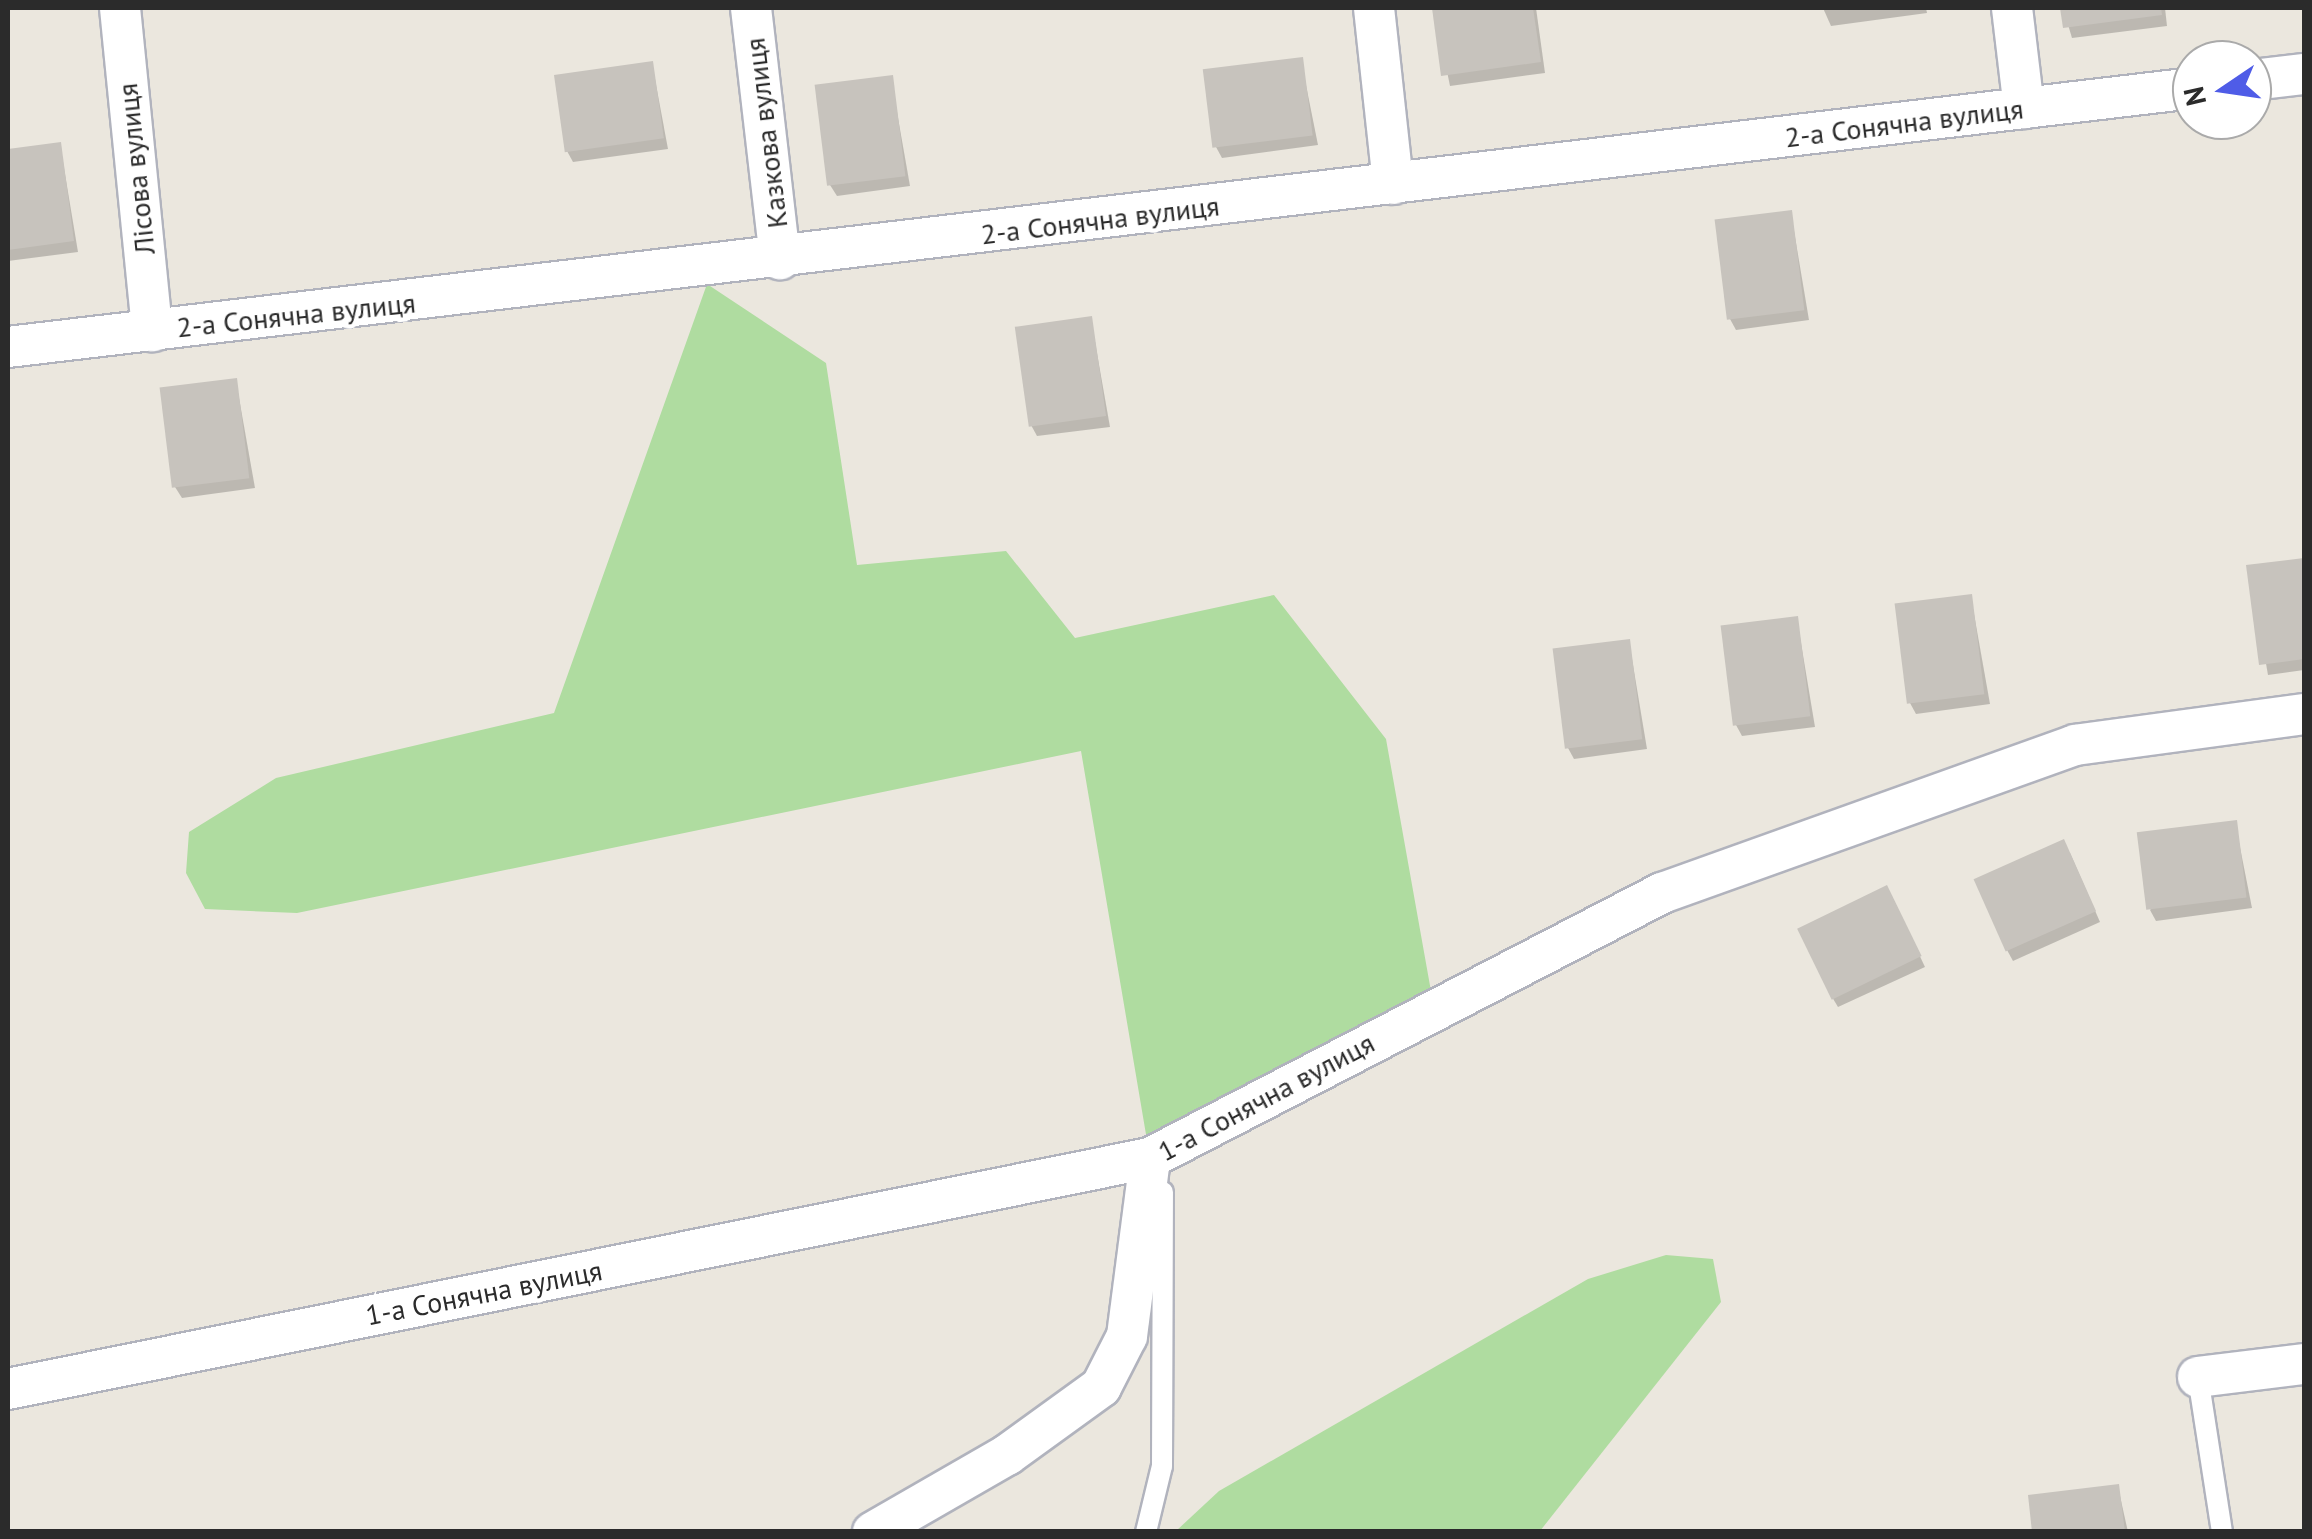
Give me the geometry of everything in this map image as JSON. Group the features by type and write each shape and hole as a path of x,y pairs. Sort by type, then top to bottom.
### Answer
{"street":[{"name":"Лісова вулиця","path":"120,8 152,331"},
{"name":"Казкова вулиця","path":"751,8 780,259"},
{"path":"1374,8 1394,184"},
{"path":"2012,8 2024,108"},
{"path":"2272,78 2304,74"},
{"name":"2-а Сонячна вулиця","path":"8,347 780,259 2172,90"},
{"name":"1-а Сонячна вулиця","path":"8,1389 1150,1158 1662,892 2075,744 2304,714"},
{"path":"873,1532 1007,1455 1102,1387 1127,1336 1150,1158"},
{"path":"2198,1377 2304,1364"}],"lane":[{"path":"1146,1532 1162,1466 1163,1186 1150,1158"},
{"path":"2198,1377 2222,1532"}],"green space":[{"path":"707,284 826,363 857,565 1006,551 1075,638 1274,595 1386,739 1434,1008 1150,1158 1081,751 297,913 205,909 186,873 189,832 276,778 554,713"},
{"path":"1666,1255 1713,1259 1721,1302 1540,1531 1176,1531 1219,1491 1588,1279"}],"building":[{"path":"1432,8 1533,8 1541,62 1441,76"},
{"path":"2060,8 2161,8 2162,15 2063,28"},
{"path":"1303,57 1313,135 1212,148 1203,69"},
{"path":"653,61 664,138 565,152 554,75"},
{"path":"893,75 905,176 827,186 815,85"},
{"path":"61,142 74,241 8,250 8,149"},
{"path":"1792,210 1804,310 1727,320 1715,220"},
{"path":"1092,316 1106,416 1029,427 1015,327"},
{"path":"237,378 249,478 172,488 160,388"},
{"path":"2304,558 2304,659 2259,665 2246,565"},
{"path":"1972,594 1984,694 1907,704 1895,604"},
{"path":"1798,616 1810,716 1733,726 1721,626"},
{"path":"1630,639 1642,739 1565,749 1553,649"},
{"path":"2237,820 2247,897 2146,910 2137,832"},
{"path":"2064,839 2096,911 2006,951 1974,879"},
{"path":"1887,885 1922,956 1832,1000 1797,929"},
{"path":"2119,1484 2125,1532 2032,1532 2028,1495"}]}
